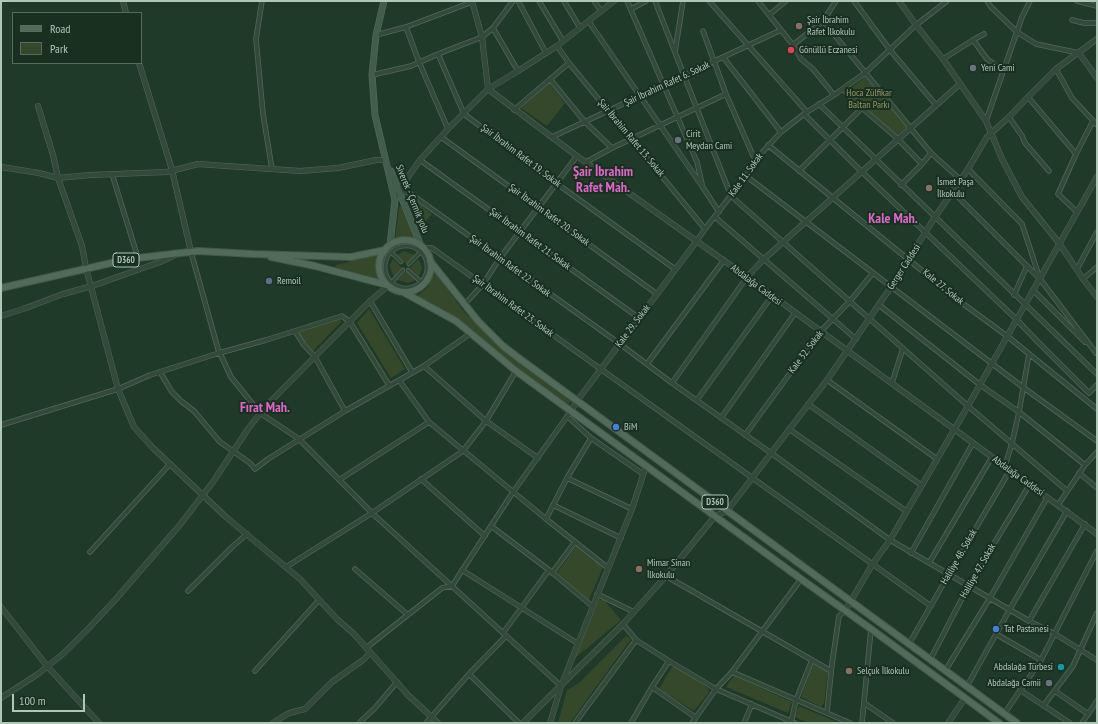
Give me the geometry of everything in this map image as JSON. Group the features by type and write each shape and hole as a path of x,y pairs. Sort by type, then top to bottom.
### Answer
{"main road":[{"name":"Siverek - Çermik yolu","path":"384,1 376,35 372,75 375,116 395,200 390,245"},
{"name":"Siverek - Çermik yolu","path":"386,160 422,249"},
{"path":"409,241 422,249 428,254 431,268 426,281 416,290 403,292 398,291 382,279 379,264 384,250 390,245 396,242 409,241"},
{"name":"D360","path":"1,288 86,268 138,258 198,251 253,254 351,256 384,250"},
{"name":"D360","path":"253,254 315,266 389,284"},
{"name":"D360","path":"430,261 478,321 503,346 1017,723"},
{"name":"D360","path":"403,292 456,320 516,372 569,414 646,466 845,611 871,628 999,723"}],"street":[{"path":"123,1 126,12"},
{"path":"262,1 256,39 263,114 272,170"},
{"path":"376,35 406,27 472,1 482,37 488,89"},
{"path":"372,75 419,62 482,37 493,28 513,1"},
{"path":"518,1 546,53"},
{"path":"539,1 563,41"},
{"path":"564,1 580,28"},
{"path":"594,1 602,11"},
{"path":"395,200 399,190 420,160 448,129 488,89 557,46 614,1"},
{"path":"627,1 697,162 702,186"},
{"path":"631,9 646,1"},
{"path":"655,1 731,196 968,406 1066,490"},
{"path":"675,52 683,1"},
{"path":"709,1 830,140 1016,319 1089,393"},
{"path":"758,1 793,45 801,59 813,69 834,95"},
{"path":"769,15 786,1"},
{"path":"793,45 823,21 836,1"},
{"path":"854,1 890,50 936,106"},
{"path":"899,1 943,59 986,121 992,132 1002,159 1022,197 1059,243 1097,297"},
{"name":"Kale 11. Sokak","path":"696,242 746,176 755,160 768,145 806,113 865,73 916,25 947,1"},
{"path":"987,1 991,7 1017,32 1036,44 1079,53 1097,78"},
{"path":"986,121 1017,32 1030,1"},
{"path":"1078,1 1097,6"},
{"path":"1072,20 1084,23 1097,23"},
{"path":"823,21 931,153 961,180"},
{"path":"589,22 702,186 718,212"},
{"path":"406,27 419,62 448,129"},
{"path":"493,28 518,71"},
{"name":"Şair İbrahim Rafet 6. Sokak","path":"552,137 664,86 746,45 781,30"},
{"path":"703,31 726,94 755,160"},
{"path":"943,59 984,34"},
{"name":"Gerger Caddesi","path":"727,511 827,380 856,339 935,217 961,180 987,137 1056,70 1097,39"},
{"path":"973,40 987,59 1003,71"},
{"name":"Şair İbrahim Rafet 13. Sokak","path":"557,46 569,63 632,138 705,229"},
{"path":"438,54 464,114"},
{"path":"723,57 782,132"},
{"path":"514,110 569,63"},
{"path":"140,64 172,170 191,252 219,353 231,377 260,413 299,439 372,513 560,686"},
{"path":"1056,70 1072,98 1097,125"},
{"path":"550,79 584,122 612,148"},
{"path":"672,383 747,277 783,242 960,84"},
{"name":"Abdalağa Caddesi","path":"488,89 514,110 696,242 724,260 820,332 892,383 953,430 1030,484 1097,534"},
{"path":"843,89 862,108 898,139 922,164"},
{"path":"586,162 677,116 726,94"},
{"path":"1028,96 1076,154"},
{"path":"819,104 1097,374"},
{"path":"38,106 58,178 82,246 86,268 118,389 134,426 153,448 202,495 300,579 318,600 354,634 408,695 438,723"},
{"path":"799,171 862,108"},
{"name":"Şair İbrahim Rafet 19. Sokak","path":"464,114 675,269"},
{"path":"1009,117 1025,143 1049,171"},
{"path":"1077,212 1058,194 1076,154 1093,122"},
{"name":"Şair İbrahim Rafet 20. Sokak","path":"441,137 658,294"},
{"name":"Kale 27. Sokak","path":"768,145 958,300 1007,336 1097,409"},
{"path":"901,185 931,153"},
{"path":"465,304 483,284 500,258 577,156"},
{"path":"1,167 39,173 58,178 112,174 156,173 198,164 300,171 338,168 376,160 386,160"},
{"name":"Şair İbrahim Rafet 21. Sokak","path":"420,160 639,318"},
{"path":"968,169 1022,224 1040,279"},
{"path":"112,174 138,258"},
{"path":"746,176 1024,388 1097,441"},
{"path":"827,712 831,671 840,616 845,611 872,565 890,540 968,406 991,362 1040,279 1097,177"},
{"name":"Şair İbrahim Rafet 22. Sokak","path":"399,190 410,194 500,258 890,540 1029,621 1055,634 1080,651 1097,660"},
{"path":"953,192 1040,279 1097,353"},
{"path":"715,217 856,339"},
{"path":"1077,269 1097,232"},
{"name":"Kale 29. Sokak","path":"569,414 577,401 696,242"},
{"path":"389,284 386,266 392,253 403,247 422,249"},
{"name":"Şair İbrahim Rafet 23. Sokak","path":"422,249 432,248 930,606"},
{"path":"409,264 422,249"},
{"path":"389,284 408,288 421,282 427,271 427,264 422,249"},
{"path":"1,316 63,294 92,286 160,262 180,253"},
{"path":"392,253 401,262"},
{"path":"647,364 724,260"},
{"path":"1014,295 1028,266"},
{"path":"1083,279 1096,268"},
{"path":"1,698 64,653 115,600 179,526 260,413 370,301 403,270"},
{"path":"408,270 421,282"},
{"name":"Kale 32. Sokak","path":"746,436 820,332 850,301 873,273"},
{"path":"1033,290 1097,353"},
{"path":"697,400 772,296"},
{"path":"370,301 412,372"},
{"path":"879,305 979,384 1019,412 1085,465"},
{"path":"721,418 795,313"},
{"path":"1,425 118,389 160,372 219,353 342,316 350,322 389,385"},
{"path":"294,331 314,357 345,411"},
{"path":"160,372 172,392 194,411 220,442 255,468 268,458 345,411 424,366 472,333"},
{"path":"892,383 903,348"},
{"path":"1005,466 1019,412 1029,354"},
{"path":"424,366 486,421 538,458"},
{"path":"286,567 372,513 463,450 486,421 516,372"},
{"path":"399,380 429,422 546,519 608,568"},
{"path":"827,380 937,459"},
{"path":"1084,398 1097,385"},
{"path":"808,404 921,485"},
{"path":"366,648 442,588 452,586 513,492 569,414 591,438 643,474"},
{"path":"339,480 429,422"},
{"path":"789,429 906,511"},
{"path":"546,519 567,478 591,438"},
{"path":"910,553 972,443"},
{"path":"1058,505 1066,490 1097,452"},
{"path":"929,563 992,457"},
{"path":"90,552 170,464"},
{"path":"550,723 560,686 621,538 646,466"},
{"name":"Haliliye 48. Sokak","path":"909,644 948,574 1010,470"},
{"path":"1079,473 1097,488"},
{"path":"567,478 632,509"},
{"path":"421,479 484,536"},
{"name":"Haliliye 47. Sokak","path":"930,660 969,585 1030,484"},
{"path":"945,670 990,598 1047,498"},
{"path":"553,505 621,538"},
{"path":"523,723 623,624 666,576 715,516 727,511"},
{"path":"967,686 1067,511"},
{"path":"1029,621 1085,524"},
{"path":"491,526 592,606"},
{"path":"188,591 247,534"},
{"path":"426,723 504,634 521,607 575,542"},
{"path":"1004,714 1041,660 1097,551"},
{"path":"355,569 408,615"},
{"path":"462,570 577,643"},
{"path":"666,576 831,671"},
{"path":"692,723 716,689 732,672 763,632 801,579"},
{"path":"597,594 634,612"},
{"path":"255,671 318,600"},
{"path":"1,607 47,666 99,723"},
{"path":"1044,705 1073,666 1097,613"},
{"path":"623,624 636,640 716,689 792,723 796,700 812,660"},
{"path":"862,723 871,628"},
{"path":"996,634 1041,660"},
{"path":"575,723 636,640"},
{"path":"273,723 289,713 305,709 332,682 363,660 370,653"},
{"path":"631,723 669,661"},
{"path":"732,672 850,723"},
{"path":"469,674 519,723"},
{"path":"359,723 375,708 397,682"},
{"path":"652,687 695,717"},
{"path":"1020,690 1070,723"},
{"path":"1055,691 1088,714"},
{"path":"948,723 965,698"},
{"path":"1082,723 1097,701"},
{"path":"864,703 893,723"},
{"path":"744,723 752,704"}],"green space":[{"name":"Hoca Zülfikar Baltan Parkı","path":"865,77 907,127 897,136 863,107 849,90"},
{"path":"549,83 565,103 547,126 521,108"},
{"path":"419,203 432,214 424,223 417,206"},
{"path":"401,206 417,239 410,238 395,240 399,207"},
{"path":"404,251 415,255 406,264 397,255"},
{"path":"378,254 376,269 380,281 333,268 337,265"},
{"path":"393,259 402,268 394,277 390,265"},
{"path":"418,259 422,268 419,276 410,268"},
{"path":"406,271 416,280 408,283 397,280"},
{"path":"435,272 464,312 507,353 570,401 570,404 565,402 502,356 462,322 442,309 417,296 427,288"},
{"path":"369,309 405,369 391,378 357,323"},
{"path":"340,319 341,322 313,351 300,335 300,332"},
{"path":"576,546 603,567 589,600 557,573"},
{"path":"599,600 604,600 621,620 574,659"},
{"path":"626,636 631,639 570,723 558,723 567,690 579,683"},
{"path":"813,664 828,672 824,703 821,707 801,697"},
{"path":"672,667 676,667 708,688 709,692 694,711 659,689"},
{"path":"734,676 792,702 788,713 726,687"},
{"path":"799,706 839,723 808,723 795,717"}],"place":[{"name":"Şair İbrahim Rafet İlkokulu","path":"799,26"},
{"name":"Gönüllü Eczanesi","path":"791,50"},
{"name":"Yeni Cami","path":"973,68"},
{"name":"Cirit Meydan Cami","path":"678,140"},
{"name":"İsmet Paşa İlkokulu","path":"929,188"},
{"name":"Remoil","path":"269,281"},
{"name":"BiM","path":"616,427"},
{"name":"Mimar Sinan İlkokulu","path":"639,569"},
{"name":"Tat Pastanesi","path":"996,629"},
{"name":"Abdalağa Türbesi","path":"1061,667"},
{"name":"Selçuk İlkokulu","path":"849,671"},
{"name":"Abdalağa Camii","path":"1049,683"}],"district":[{"name":"Şair İbrahim Rafet Mah.","path":"603,180"},
{"name":"Kale Mah.","path":"893,219"},
{"name":"Fırat Mah.","path":"265,408"}]}
